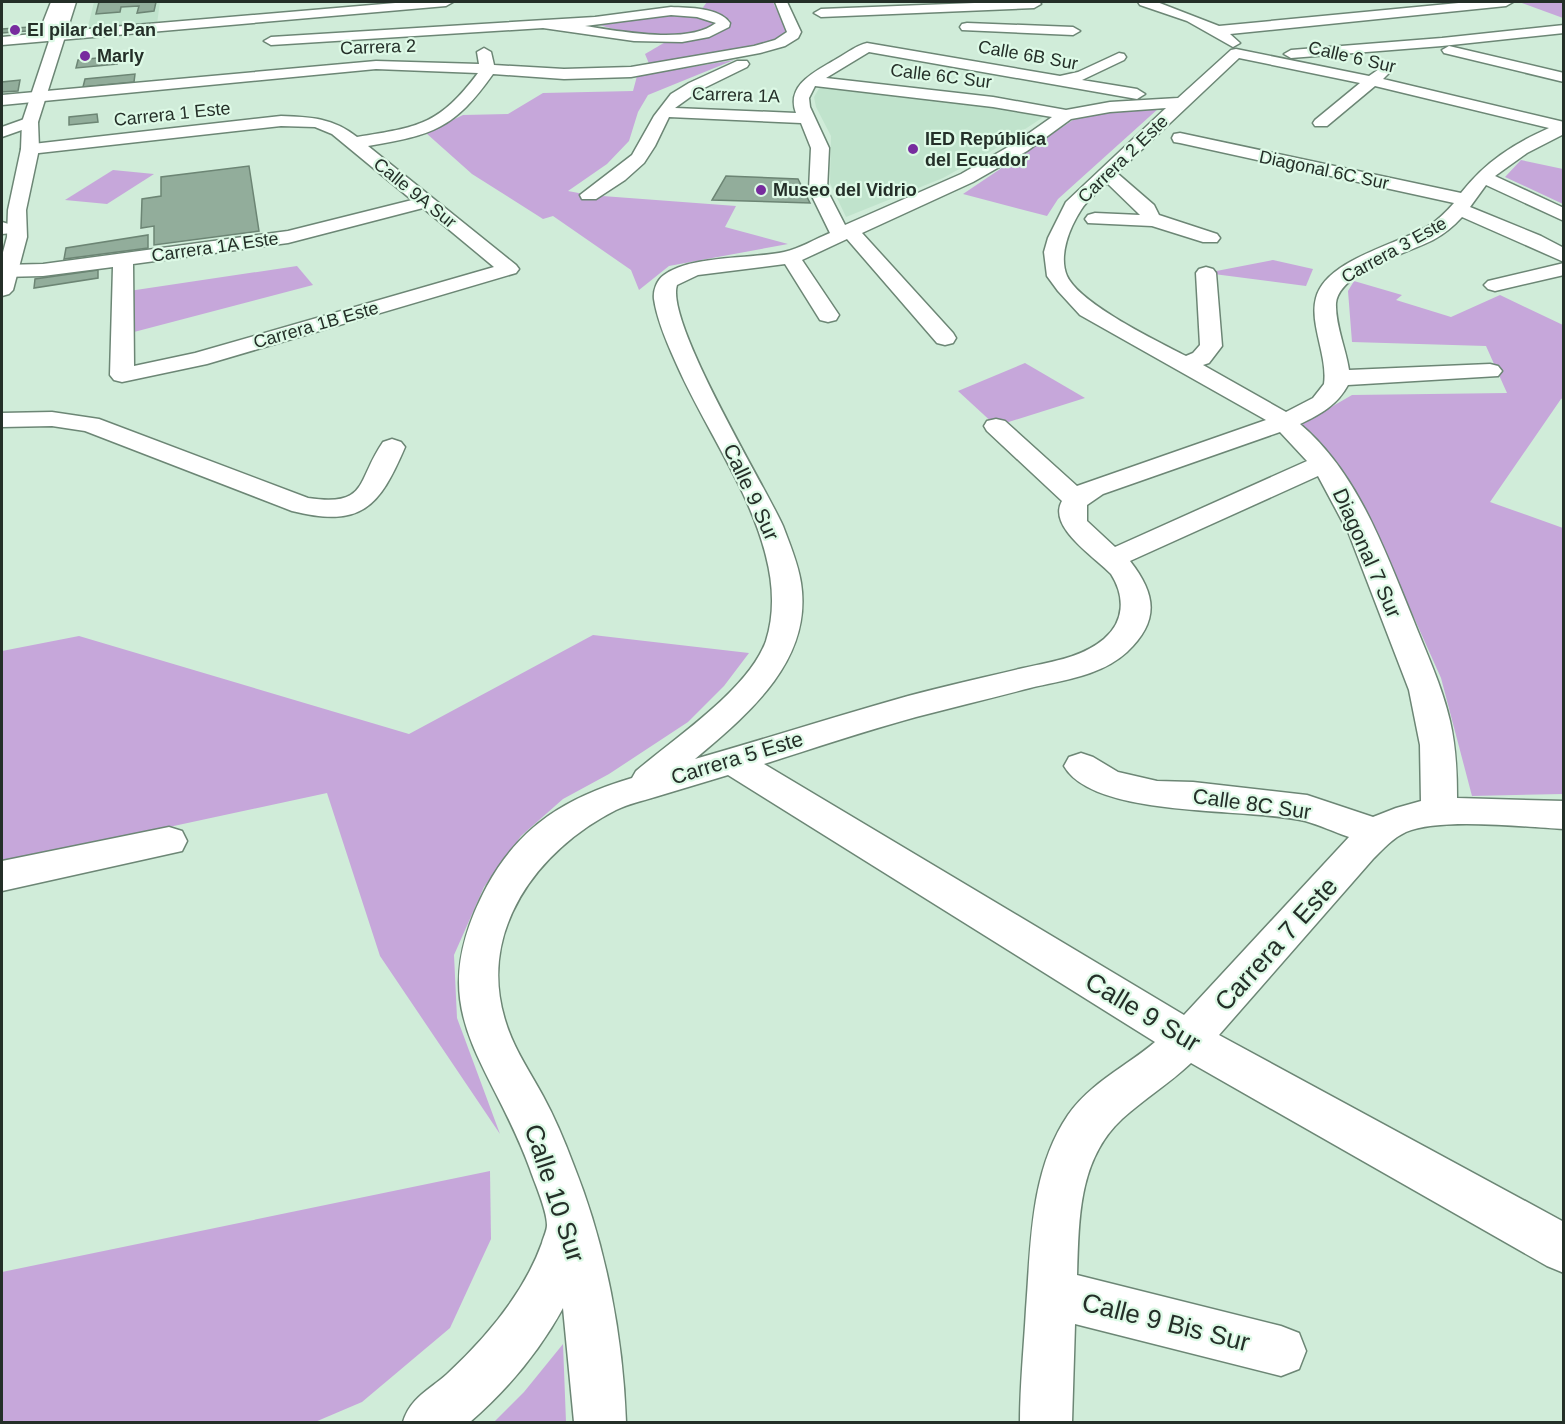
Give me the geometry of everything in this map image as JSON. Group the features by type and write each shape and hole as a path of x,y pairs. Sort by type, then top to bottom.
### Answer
{"street":[{"path":"57,2 46,30 64,34"},
{"path":"3,277 17,237 17,210 30,149 30,122 64,34 69,2"},
{"path":"267,2 281,121"},
{"path":"2,42 64,34 268,19 359,6 446,2"},
{"path":"1145,2 1215,32 1231,41 1236,48 1236,53"},
{"path":"1215,32 1506,2"},
{"path":"782,3 790,21 811,9 1035,6"},
{"name":"Calle 6B Sur","path":"782,3 811,9 860,35 948,61 1182,102"},
{"path":"610,7 628,17"},
{"path":"1451,7 1472,21 1561,22"},
{"path":"171,27 172,10"},
{"path":"354,143 438,123 449,115 478,84 488,70 487,58 465,10"},
{"path":"273,57 475,28 628,17 671,11 705,14 720,19 723,23 722,27 713,32 699,36 653,38 541,24"},
{"path":"1191,20 1214,17"},
{"path":"64,34 79,20"},
{"name":"Carrera 2","path":"2,100 56,95 273,57 376,65 440,66 564,74 631,72 755,50 780,43 793,35 790,21"},
{"path":"1442,42 1470,34 1475,28 1472,21"},
{"path":"1262,57 1442,42 1561,22"},
{"path":"954,28 1073,31"},
{"path":"64,34 68,55"},
{"name":"Carrera 1A","path":"860,35 805,87 801,98 806,118 815,132 820,149 818,190 845,232 945,338"},
{"path":"1416,44 1563,78"},
{"path":"1321,123 1416,44"},
{"path":"1487,59 1524,44"},
{"path":"589,195 637,160 670,104 684,94 735,68 752,57 755,50"},
{"name":"Calle 6 Sur","path":"1236,53 1373,81 1563,128"},
{"name":"Carrera 2 Este","path":"1184,365 1088,310 1074,298 1057,276 1054,252 1062,227 1073,206 1236,53"},
{"path":"993,102 1008,88 1083,75 1119,57"},
{"path":"900,91 948,61"},
{"path":"30,149 48,120 62,75"},
{"name":"Calle 6C Sur","path":"811,81 993,102 1066,115"},
{"path":"828,315 790,257 945,189 991,165 1066,115 1110,107 1182,102"},
{"name":"Carrera 1A","path":"665,112 806,118"},
{"name":"Carrera 1 Este","path":"30,149 281,121 317,122"},
{"path":"2,132 30,122"},
{"name":"Calle 9A Sur","path":"317,122 338,130 508,269"},
{"name":"Carrera 3 Este","path":"1339,378 1325,313 1330,289 1353,270 1438,229 1464,205 1484,177 1517,151 1563,128"},
{"name":"Diagonal 6C Sur","path":"1180,138 1464,205 1563,256"},
{"path":"1106,173 1147,209 1151,219"},
{"path":"1484,177 1563,215"},
{"name":"Carrera 1A Este","path":"3,277 288,237 426,202"},
{"path":"3,230 17,210"},
{"path":"1095,219 1146,222 1151,219 1210,238"},
{"name":"Calle 9 Sur","path":"639,787 746,694 767,669 780,646 788,602 784,574 773,533 760,503 682,354 664,292 670,280 695,270 790,257"},
{"name":"Carrera 1B Este","path":"123,259 122,375 199,359 508,269"},
{"path":"1495,285 1563,269"},
{"path":"1184,365 1201,358 1211,346 1206,273"},
{"name":"Diagonal 7 Sur","path":"1184,365 1258,404 1284,422 1323,464 1339,487 1362,532 1417,668 1436,734 1439,813"},
{"path":"996,426 1076,500 1094,488 1310,411 1328,399 1337,386 1339,378 1490,371"},
{"path":"2,420 52,419 90,424 302,504 325,508 353,506 366,494 381,471 392,447"},
{"path":"1111,559 1323,464"},
{"name":"Carrera 5 Este","path":"478,973 490,915 508,882 529,855 553,831 579,813 606,799 639,787 910,707 1088,663 1103,656 1123,641 1132,627 1137,600 1129,579 1074,523 1071,508 1076,500"},
{"name":"Calle 9 Sur","path":"731,760 1187,1040 1563,1249"},
{"name":"Calle 8C Sur","path":"1081,766 1108,782 1157,794 1193,795 1307,808 1377,833"},
{"path":"1377,833 1403,818 1439,813 1563,815"},
{"name":"Carrera 7 Este","path":"1046,1422 1056,1230 1062,1182 1077,1141 1091,1120 1108,1103 1144,1077 1187,1040 1377,833"},
{"path":"2,876 169,842"},
{"name":"Calle 10 Sur","path":"478,973 480,1008 492,1043 545,1148 560,1188 581,1266 600,1422"},
{"path":"429,1422 455,1403 488,1370 528,1320 552,1280 570,1229"},
{"name":"Calle 9 Bis Sur","path":"1052,1293 1281,1351"}],"shaded area":[{"path":"94,2 160,2 157,24 87,30"},
{"path":"707,2 773,2 783,21 786,33 775,40 742,51 650,66 645,54 667,41 714,34 730,27 730,20 701,10"},
{"path":"1519,2 1563,2 1563,18"},
{"path":"663,14 695,14 713,22 713,26 688,33 657,34 625,31 600,25"},
{"path":"734,60 648,95 638,112 629,141 607,164 568,191 589,195 736,206 725,227 788,244 669,266 639,290 631,270 553,216 543,219 472,174 426,133 463,115 508,114 543,93 633,91 637,76"},
{"name":"IED República del Ecuador","path":"821,85 1048,114 990,152 943,178 846,217 830,183 831,136 816,107 814,97"},
{"path":"1159,108 1058,199 1047,216 963,194 1073,120 1122,109"},
{"path":"1521,160 1563,169 1563,204 1505,177"},
{"path":"113,170 154,174 107,204 65,200"},
{"path":"1273,260 1313,269 1306,286 1206,273"},
{"path":"297,266 313,285 134,332 129,291"},
{"path":"1354,281 1402,295 1396,300 1451,317 1500,295 1563,325 1563,398 1490,502 1563,528 1563,794 1472,796 1441,678 1386,555 1300,425 1352,395 1507,393 1486,346 1352,342 1348,291"},
{"path":"1025,363 1085,398 996,426 958,391"},
{"path":"593,635 749,653 724,686 688,722 609,774 563,799 521,836 484,887 454,955 457,1018 500,1134 380,956 327,793 2,863 2,651 79,636 409,734"},
{"path":"490,1171 491,1239 450,1328 362,1402 315,1422 2,1422 2,1272"},
{"path":"563,1344 566,1422 494,1422 524,1392"}],"building":[{"path":"99,2 156,2 154,11 137,13 139,6 121,7 120,12 96,14"},
{"name":"El pilar del Pan","path":"29,27 27,31 2,33 2,29"},
{"path":"117,56 117,64 76,68 78,60"},
{"path":"135,74 134,82 83,87 85,79"},
{"path":"20,80 18,91 2,92 2,82"},
{"path":"97,114 98,122 69,125 69,117"},
{"path":"249,166 259,231 154,245 154,226 141,228 142,199 161,196 161,177"},
{"name":"Museo del Vidrio","path":"726,176 798,179 810,203 712,200"},
{"path":"148,235 148,248 64,259 66,248"},
{"path":"98,270 98,278 34,288 35,279"}],"place":[{"name":"El pilar del Pan","path":"15,30"},
{"name":"Marly","path":"85,56"},
{"name":"IED República del Ecuador","path":"913,149"},
{"name":"Museo del Vidrio","path":"761,190"}]}
